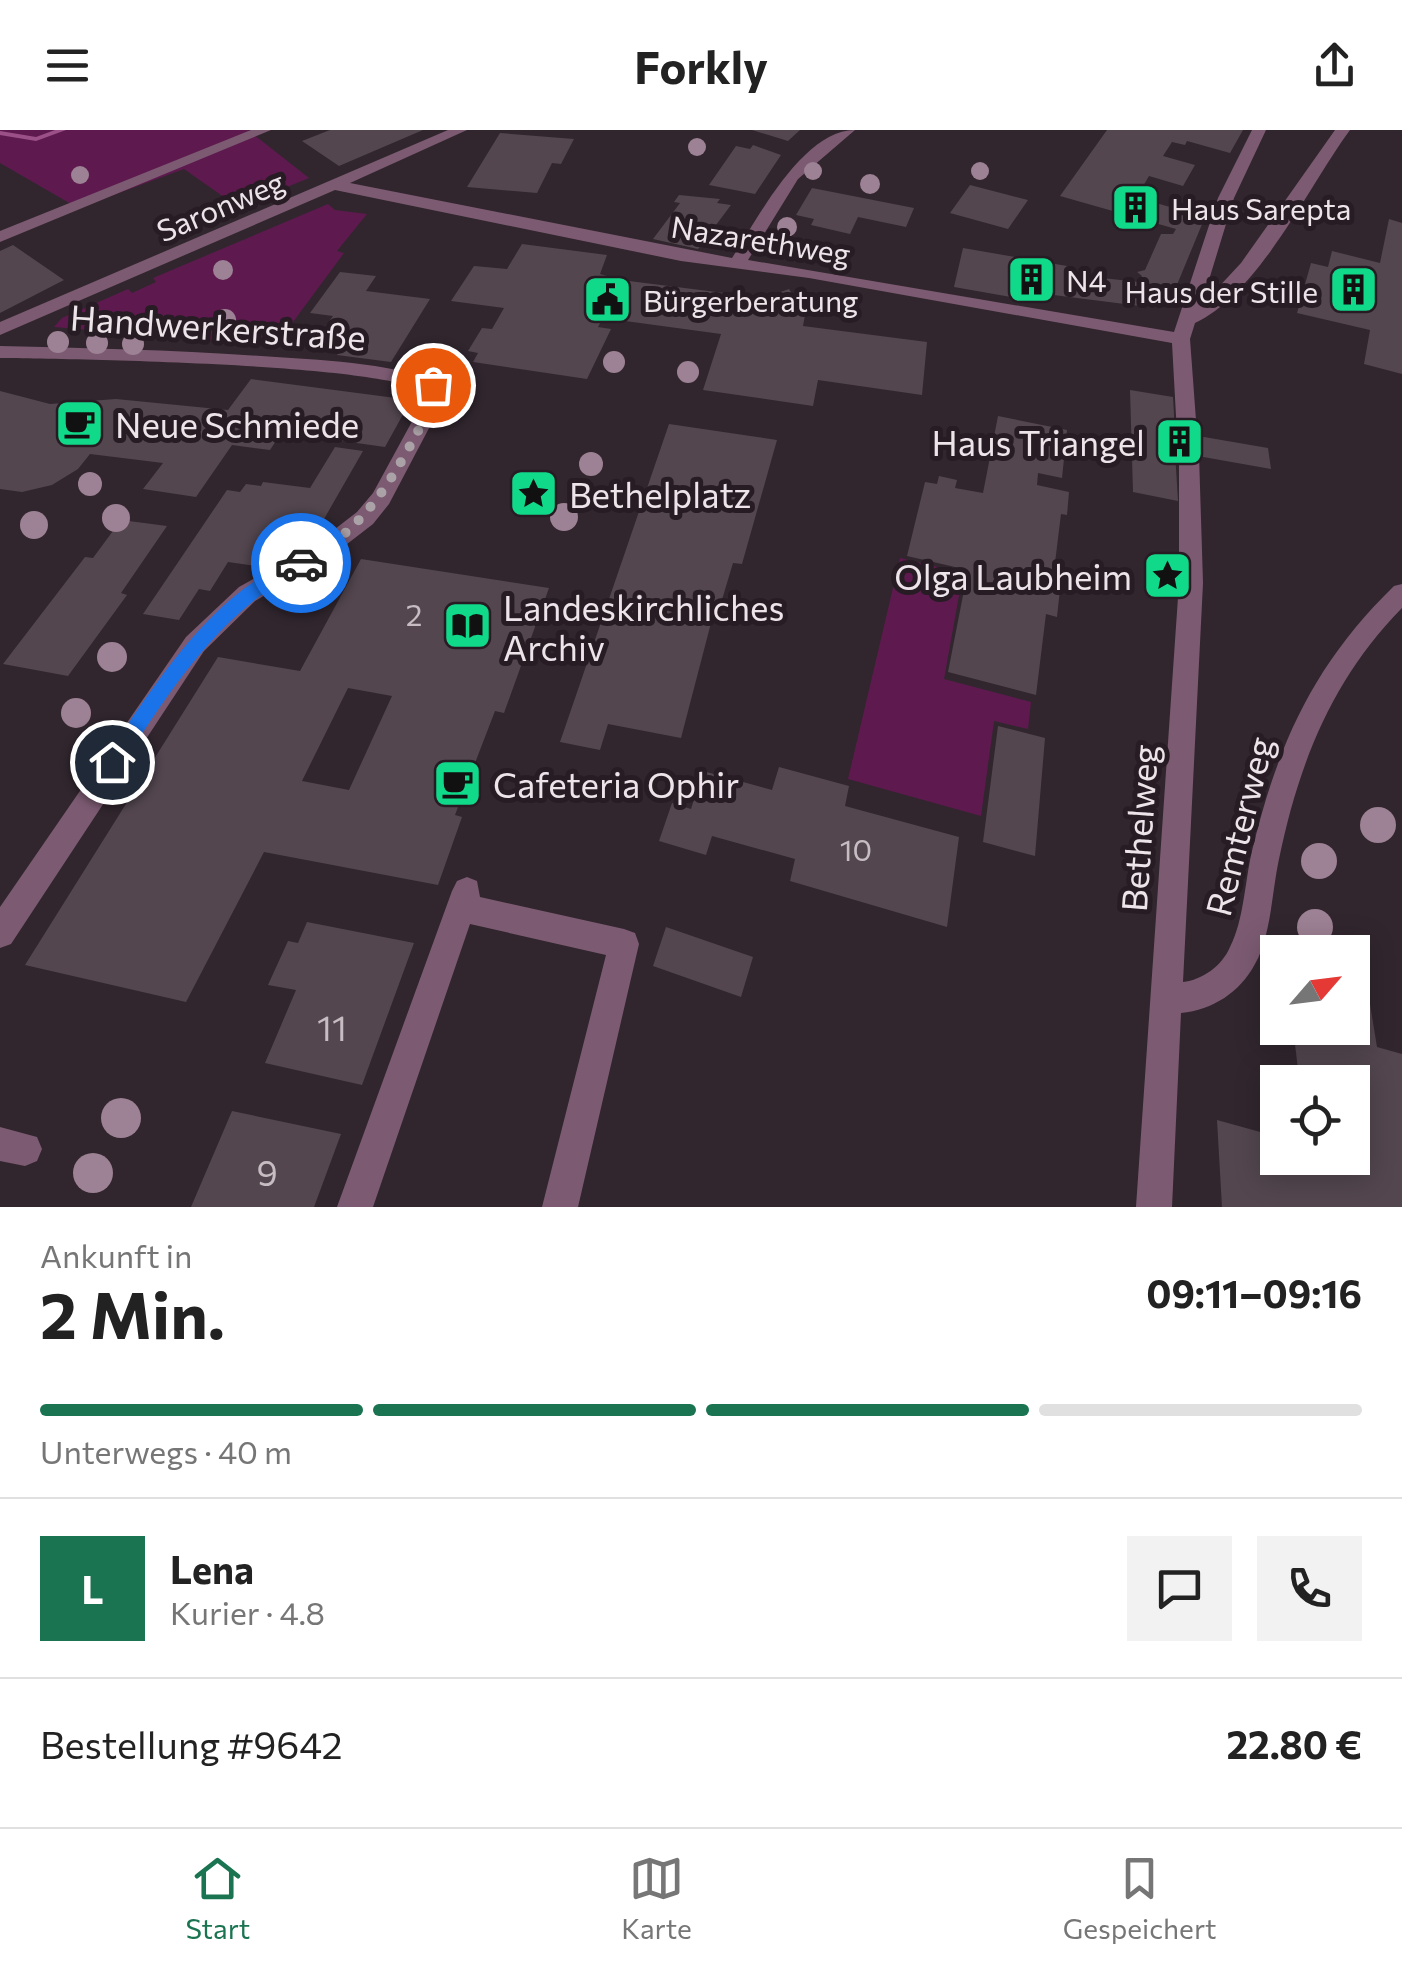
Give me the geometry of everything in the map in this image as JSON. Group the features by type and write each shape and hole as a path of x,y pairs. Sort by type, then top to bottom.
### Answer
{"street":[{"path":"0,237 76,202 264,130"},
{"name":"Saronweg","path":"0,328 460,130"},
{"path":"737,264 792,176 848,130"},
{"path":"1183,330 1238,166 1259,130"},
{"path":"1183,330 1207,312 1268,237 1344,130"},
{"name":"Nazarethweg","path":"334,185 737,264 1183,330"},
{"name":"Bethelweg","path":"1154,1207 1191,583 1183,330"},
{"name":"Handwerkerstraße","path":"0,352 290,366 428,382 437,394 381,498 342,537 247,594 195,644 0,933"},
{"path":"342,537 372,541"},
{"name":"Remterweg","path":"1165,997 1206,996 1228,977 1245,952 1284,773 1302,727 1328,677 1363,627 1402,593"},
{"path":"355,1207 464,899 624,944 560,1207"}],"shaded area":[{"path":"0,130 248,130 309,178 238,207 184,169 78,208 0,163"},
{"path":"328,204 335,210 367,214 337,251 344,253 276,345 54,327 62,318 128,289 132,293 156,282 153,278"},
{"path":"900,558 963,573 944,679 1031,702 1028,729 994,721 981,816 848,779"}],"building":[{"path":"330,130 423,130 339,166 302,141"},
{"path":"752,130 800,130 788,141"},
{"name":"Haus Sarepta","path":"1107,130 1243,130 1230,153 1187,141 1185,145 1172,142 1163,156 1195,165 1183,186 1149,176 1139,193 1151,196 1149,201 1205,217 1174,292 1164,289 1156,308 1030,292 1028,300 954,287 963,248 1073,267 1074,275 1139,282 1142,276 1137,272 1145,270 1161,234 1173,234 1176,229 1060,196"},
{"path":"500,133 574,139 561,164 552,163 537,193 467,187"},
{"path":"753,145 781,155 755,194 709,185 736,146 750,149"},
{"path":"970,185 1028,200 1008,229 950,213"},
{"path":"812,188 914,208 906,227 858,217 850,234 811,225 814,219 796,215"},
{"path":"679,195 720,199 717,203 731,205 698,249 653,239 680,203 674,202"},
{"name":"Haus der Stille","path":"1389,219 1402,223 1402,374 1364,364 1370,330 1297,313 1311,263 1328,267 1332,251 1380,263"},
{"path":"522,244 607,255 600,274 621,280 764,298 789,289 798,303 807,304 803,326 927,342 922,395 818,380 813,406 703,390 721,334 603,318 598,327 611,329 587,379 473,362 478,353 468,351 482,328 492,329 504,308 451,301 474,266 507,269"},
{"path":"13,245 64,280 0,313 0,251"},
{"path":"340,272 376,276 366,291 430,299 391,362 337,355 350,336 321,332 333,316 310,313"},
{"path":"251,379 411,400 385,447 328,439 339,421 293,415 270,450 232,445 196,497 143,489 163,463 90,454 78,469 52,485 22,492 0,489 0,391 50,404 116,399 228,410"},
{"name":"Haus Triangel","path":"1130,390 1173,397 1175,432 1268,448 1271,469 1175,452 1178,501 1133,492"},
{"path":"998,416 1067,430 1062,478 1038,473 1037,485 1069,492 1067,515 1061,514 1052,587 1060,589 1057,617 1046,614 1036,695 948,672 968,570 907,556 925,482 937,484 939,476 957,480 955,488 983,493"},
{"path":"669,424 777,440 742,564 733,563 715,623 711,623 681,738 608,724 600,750 560,742"},
{"path":"335,447 363,451 324,519 311,517 287,557 262,567 228,562 210,591 199,589 179,620 143,614 227,490 240,492 246,484 261,486 263,482 310,488"},
{"path":"121,520 167,526 121,593 127,595 68,676 3,664 85,557 93,558"},
{"path":"361,559 549,588 504,713 495,711 455,815 462,817 438,885 264,852 186,1002 25,965 218,657 300,671","holes":["348,688 392,696 349,790 302,781"]},
{"path":"998,726 1045,738 1035,856 983,842"},
{"path":"779,767 849,786 845,806 959,837 947,927 790,881 795,859 712,836 706,855 659,841 672,803 691,809 703,771 772,790"},
{"path":"307,922 414,943 362,1085 265,1063 296,990 268,985 288,941 298,943"},
{"path":"666,927 753,957 741,997 653,966"},
{"path":"1370,1004 1377,1047 1402,1054 1402,1207 1222,1207 1217,1120 1260,1132 1260,1175 1370,1175 1370,1065 1298,1065 1295,1045 1370,1045"},
{"path":"232,1111 341,1134 314,1207 191,1207"}],"waterway":[{"path":"0,133 36,139 62,130"}],"way so far":[{"path":"301,563 342,537 381,498 436,398 433,385"}],"place":[{"name":"Haus Sarepta","path":"1136,207"},
{"name":"N4","path":"1031,279"},
{"name":"Haus der Stille","path":"1353,290"},
{"name":"Bürgerberatung","path":"608,299"},
{"name":"Neue Schmiede","path":"80,423"},
{"name":"Haus Triangel","path":"1180,441"},
{"name":"Bethelplatz","path":"534,493"},
{"name":"Olga Laubheim","path":"1167,575"},
{"name":"Landeskirchliches Archiv","path":"468,626"},
{"name":"Cafeteria Ophir","path":"458,783"}],"route":[{"path":"112,762 195,644 217,620 267,580 301,563"}]}
